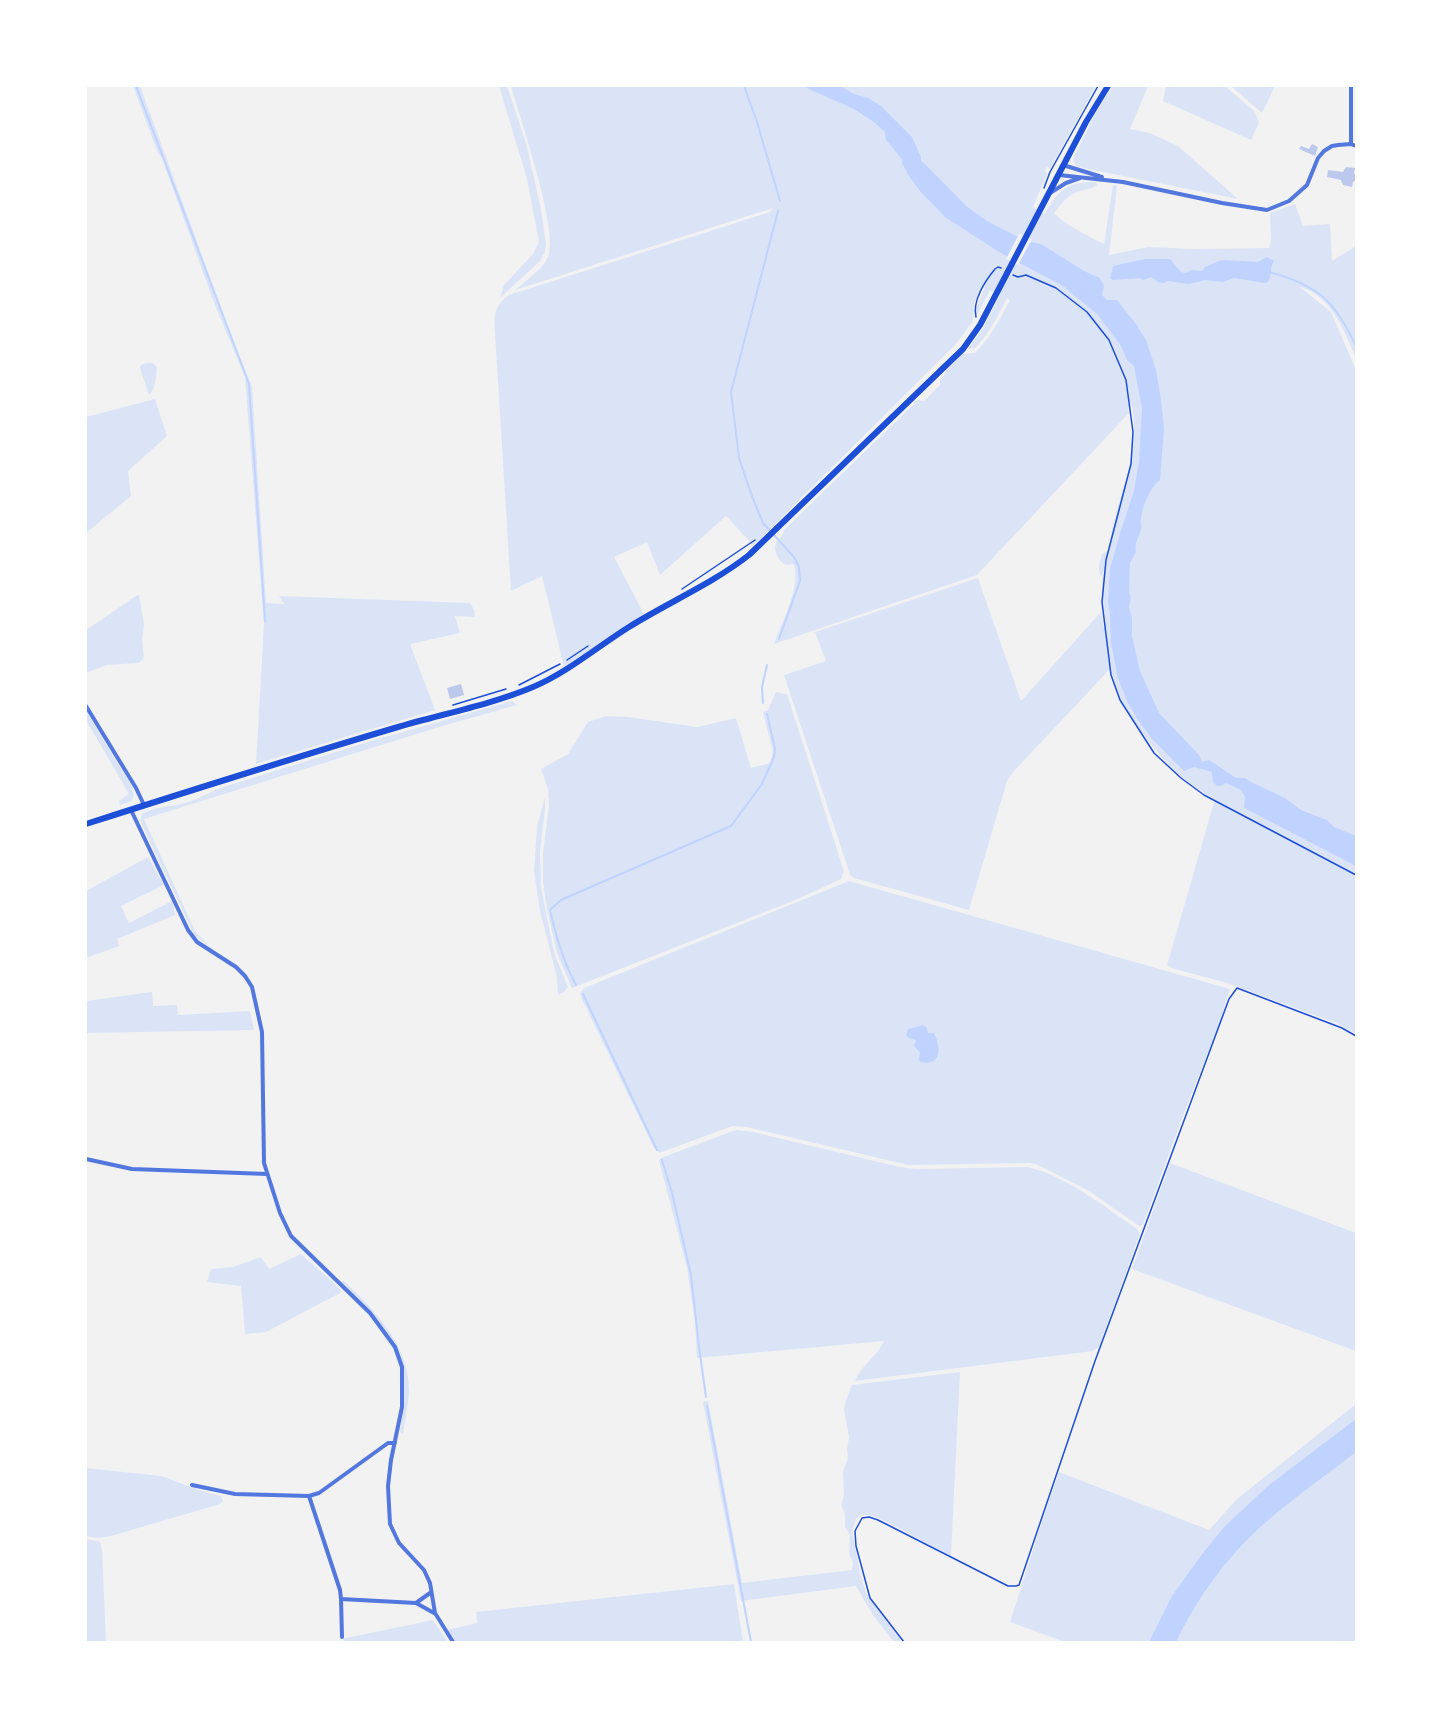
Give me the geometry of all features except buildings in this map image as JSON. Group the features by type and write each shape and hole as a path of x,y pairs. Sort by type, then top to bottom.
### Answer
{"main road":[{"path":"86,824 532,687 568,668 629,627 723,575 749,555 963,349 980,325 1108,86"}],"street":[{"path":"1351,86 1351,144"},
{"path":"1064,165 1106,179 1267,210 1289,201 1307,185 1318,158 1324,151 1332,146 1351,144 1356,146"},
{"path":"1059,175 1106,179"},
{"path":"1049,194 1066,183 1082,178"},
{"path":"86,706 144,805"},
{"path":"131,809 188,930 197,942 236,967 252,987 262,1032 264,1163 280,1213 291,1236 370,1312 395,1347 402,1367 402,1407 388,1486 390,1524 399,1543 424,1570 430,1583 435,1613 453,1642"},
{"path":"86,1159 132,1169 267,1174"},
{"path":"192,1485 235,1494 309,1496 319,1493 388,1443 395,1443"},
{"path":"309,1496 340,1590 342,1637"},
{"path":"416,1602 430,1593"},
{"path":"341,1599 416,1602 435,1613"}],"path":[{"path":"1050,172 1098,86"},
{"path":"976,318 975,305 989,276 998,267 1018,277 1026,275 1056,288 1087,312 1109,340 1126,380 1133,432 1131,464 1106,560 1102,602 1111,675 1127,713 1154,753 1171,770 1204,795 1356,875"},
{"path":"675,593 755,540"},
{"path":"447,706 514,687 562,663 589,645"},
{"path":"904,1642 870,1598 856,1546 855,1531 858,1523 862,1518 869,1517 878,1520 1008,1586 1019,1584 1095,1362 1229,999 1237,988 1342,1028 1356,1036"}],"shaded area":[{"path":"133,86 140,86 252,387 266,603 284,604 279,596 470,603 475,617 455,616 460,633 410,644 435,710 256,764 264,623 245,377 213,300 162,158 158,153"},
{"path":"499,86 507,86 526,143 541,209 546,244 540,261 500,298 504,285 533,254 539,242 527,179"},
{"path":"511,86 1096,86 1050,169 1047,167 1045,170 1047,174 1033,207 1045,214 1059,193 1071,185 1096,182 1095,187 1070,195 1054,213 1071,227 1104,244 1113,185 1117,186 1109,255 1148,247 1269,248 1271,242 1270,213 1295,204 1303,226 1330,224 1332,261 1356,246 1356,358 1329,306 1321,298 1300,287 1331,312 1356,370 1356,1034 1336,1023 1227,983 1167,965 1215,799 1177,773 1156,751 1121,701 1109,670 1007,781 969,910 850,875 784,675 826,661 815,632 978,578 1021,701 1101,612 1104,629 1102,583 1107,554 1102,577 1099,566 1102,554 1108,551 1130,461 1134,425 1132,406 1128,408 1129,413 977,575 774,644 786,615 795,583 794,564 783,564 775,550 776,543 784,530 918,400 924,401 940,385 940,380 948,369 963,354 975,353 985,341 1010,300 1007,298 980,343 975,348 968,349 982,330 1000,295 990,290 977,315 976,310 985,287 983,286 974,304 973,321 956,344 753,545 726,516 660,575 647,542 614,557 644,614 564,667 542,576 511,591 495,328 497,308 509,295 770,212 773,208 515,290 546,261 550,243 544,199"},
{"path":"1113,86 1148,86 1130,129 1150,133 1178,146 1238,199 1078,167 1073,159 1096,112"},
{"path":"1166,86 1225,86 1255,112 1259,123 1251,140 1163,101"},
{"path":"1231,86 1275,86 1262,113"},
{"path":"146,363 153,363 157,367 154,385 149,395 140,368"},
{"path":"155,399 167,436 128,471 131,496 86,533 86,417"},
{"path":"139,594 144,624 142,641 144,658 139,663 107,665 86,673 86,630"},
{"path":"776,692 787,694 844,871 841,879 798,899 572,988 557,953 543,882 543,852 549,806 548,789 541,769 568,754 588,722 606,716 697,727 736,718 751,768 770,763 773,752 763,712 768,710"},
{"path":"512,701 517,705 144,819 195,931 215,952 194,934 141,823 143,813 186,803 217,789 371,741"},
{"path":"86,711 131,785 134,794 132,801 120,805 119,801 129,794 86,720"},
{"path":"545,797 540,851 541,887 554,953 568,987 558,995 557,977 540,911 534,871 537,827"},
{"path":"148,857 164,885 121,906 129,923 172,901 175,915 117,939 119,946 86,958 86,891"},
{"path":"849,881 1230,989 1219,1025 1143,1225 1139,1226 1089,1191 1030,1163 908,1165 747,1127 732,1126 660,1153 654,1148 580,995 581,992 584,988"},
{"path":"152,992 153,1006 177,1005 178,1015 250,1011 254,1030 86,1033 86,1001"},
{"path":"737,1130 900,1167 916,1169 1027,1167 1070,1184 1137,1229 1140,1234 1099,1347 1093,1351 855,1381 884,1341 697,1358 695,1321 687,1268 659,1160"},
{"path":"1170,1163 1356,1233 1356,1351 1132,1269"},
{"path":"301,1254 342,1292 266,1332 245,1334 241,1286 207,1282 211,1269 233,1267 261,1257 269,1269"},
{"path":"341,1281 344,1281 377,1316 396,1342 403,1357 409,1389 403,1434 400,1432 404,1403 403,1375 391,1339 375,1317"},
{"path":"960,1372 951,1556 870,1515 862,1515 856,1519 852,1531 866,1593 902,1642 894,1642 873,1615 856,1586 741,1601 703,1402 708,1401 742,1583 852,1570 853,1562 849,1554 850,1535 845,1527 845,1514 841,1505 844,1495 843,1471 848,1458 849,1437 844,1410 852,1385"},
{"path":"1356,1404 1356,1642 1065,1642 1010,1622 1059,1472 1209,1530 1237,1499"},
{"path":"86,1468 161,1476 221,1496 223,1501 220,1504 111,1536 97,1538 86,1536"},
{"path":"86,1539 100,1542 102,1549 106,1642 86,1642"},
{"path":"734,1584 743,1642 455,1642 447,1630 477,1623 476,1612"},
{"path":"433,1620 448,1642 344,1642 343,1639 346,1638"}],"water":[{"path":"804,86 840,86 881,106 912,137 921,161 966,206 987,221 1030,242 1041,244 1084,271 1100,278 1104,286 1102,295 1107,300 1117,300 1136,324 1146,340 1156,370 1164,429 1160,480 1153,487 1145,503 1136,552 1130,563 1129,608 1132,618 1132,636 1140,671 1159,713 1199,755 1202,762 1209,760 1236,778 1245,778 1285,798 1301,810 1327,820 1334,827 1356,836 1356,866 1248,810 1244,807 1245,797 1241,790 1226,783 1221,786 1216,785 1212,772 1194,767 1184,771 1153,740 1128,703 1118,678 1111,643 1108,602 1110,569 1134,491 1139,462 1142,408 1134,366 1127,360 1121,346 1097,314 1063,286 999,252 945,217 920,191 909,176 902,159 886,140 885,132 874,122 854,109"},
{"path":"1267,257 1274,261 1268,282 1265,283 1234,278 1223,282 1205,280 1189,284 1158,282 1151,277 1143,280 1140,278 1113,280 1110,278 1113,266 1145,259 1170,259 1181,272 1186,273 1191,270 1202,271 1205,267 1222,260 1258,262"},
{"path":"923,1025 927,1028 928,1033 934,1033 938,1044 936,1059 927,1063 920,1062 920,1052 914,1046 916,1040 906,1035 908,1029"},
{"path":"1356,1419 1356,1452 1283,1508 1244,1543 1206,1590 1176,1642 1149,1642 1172,1596 1224,1527 1268,1486"}],"pier":[{"path":"1019,234 1032,239 1018,265 1006,259"}],"waterway":[{"path":"136,86 249,384 265,621"},
{"path":"744,86 780,201"},
{"path":"778,211 731,392 739,458 753,499 763,523 794,557 799,567 800,581 779,639"},
{"path":"1269,272 1313,289 1323,297 1340,317 1356,346"},
{"path":"763,703 762,687 767,665"},
{"path":"576,985 560,949 550,910 561,900 731,826 762,784 774,757 775,749 767,714"},
{"path":"583,994 657,1150"},
{"path":"662,1160 691,1275 706,1397"},
{"path":"707,1406 751,1642"}]}
